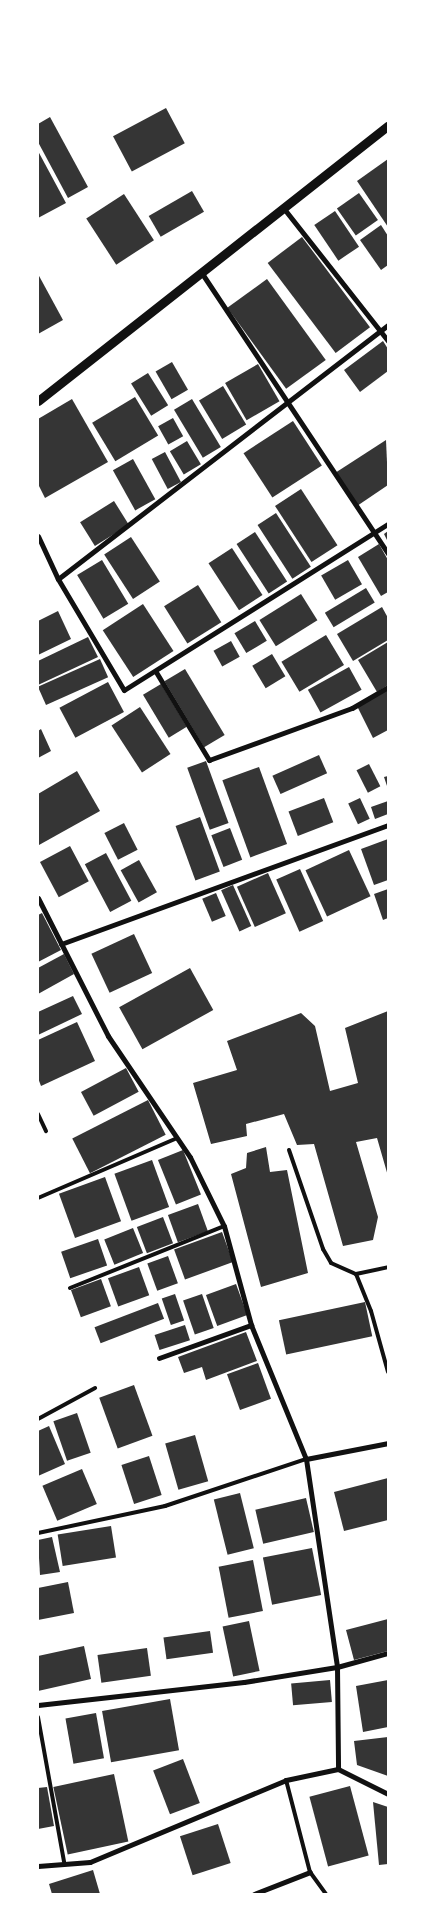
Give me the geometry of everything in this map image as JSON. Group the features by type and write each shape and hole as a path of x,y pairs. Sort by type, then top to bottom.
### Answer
{"street":[{"path":"38,401 388,128"},
{"path":"285,210 388,341"},
{"path":"201,272 286,405 388,553"},
{"path":"58,579 286,405 388,324"},
{"path":"38,536 58,579 124,690 156,672 388,524"},
{"path":"156,672 208,760 352,708 388,687"},
{"path":"62,944 388,825"},
{"path":"38,898 108,1036 190,1157 224,1226 251,1325 306,1459 337,1667 338,1769"},
{"path":"159,1358 251,1325"},
{"path":"306,1459 388,1444"},
{"path":"38,1705 244,1682 337,1667 388,1653"},
{"path":"38,1866 64,1862 90,1862 286,1780 338,1769 388,1794"},
{"path":"254,1894 310,1872"}],"lane":[{"path":"38,1114 46,1131"},
{"path":"38,1198 176,1138"},
{"path":"289,1150 323,1249 331,1263 356,1274 388,1268"},
{"path":"70,1288 224,1226"},
{"path":"356,1274 371,1311 388,1372"},
{"path":"38,1419 95,1388"},
{"path":"38,1533 165,1506 306,1459"},
{"path":"38,1718 64,1862"},
{"path":"286,1780 310,1872 326,1894"}],"building":[{"path":"166,108 185,143 132,171 113,136"},
{"path":"50,117 88,187 68,198 38,142 38,124"},
{"path":"38,151 66,203 38,218"},
{"path":"388,159 388,227 357,181"},
{"path":"192,191 204,212 161,237 149,216"},
{"path":"359,193 378,220 356,236 337,208"},
{"path":"124,194 154,240 116,265 86,219"},
{"path":"335,211 359,247 338,261 314,225"},
{"path":"381,225 388,236 388,265 381,270 360,240"},
{"path":"302,237 370,327 336,353 268,263"},
{"path":"38,274 63,320 38,334"},
{"path":"267,279 326,360 286,389 227,308"},
{"path":"383,341 388,349 388,371 360,392 344,370"},
{"path":"172,362 188,390 172,399 156,372"},
{"path":"258,364 280,401 247,420 225,383"},
{"path":"148,373 168,405 151,416 131,384"},
{"path":"223,386 246,425 222,439 199,400"},
{"path":"135,397 158,436 115,461 92,423"},
{"path":"72,399 108,462 45,498 38,484 38,419"},
{"path":"192,399 221,447 203,458 174,410"},
{"path":"173,418 183,436 168,445 158,426"},
{"path":"293,421 322,465 272,498 244,453"},
{"path":"386,440 388,485 357,506 335,473"},
{"path":"187,441 201,464 184,474 170,451"},
{"path":"165,452 181,482 168,489 152,459"},
{"path":"133,459 155,499 135,510 113,470"},
{"path":"301,489 337,545 311,562 275,506"},
{"path":"114,501 129,525 95,546 80,522"},
{"path":"276,513 311,567 292,579 258,525"},
{"path":"388,531 388,542 384,534"},
{"path":"255,532 287,581 269,593 237,544"},
{"path":"131,537 160,581 133,599 104,554"},
{"path":"379,544 388,560 388,592 381,596 358,557"},
{"path":"232,548 262,595 239,610 209,563"},
{"path":"102,560 128,604 103,619 77,575"},
{"path":"348,560 362,584 335,600 321,576"},
{"path":"198,585 221,622 187,644 164,606"},
{"path":"366,588 375,603 334,627 325,613"},
{"path":"301,594 317,620 276,646 259,620"},
{"path":"143,604 173,651 133,677 103,630"},
{"path":"382,607 388,618 388,640 353,661 337,634"},
{"path":"58,611 71,639 38,655 38,621"},
{"path":"255,621 267,641 246,653 234,633"},
{"path":"326,635 344,665 299,692 281,662"},
{"path":"88,637 98,657 38,685 38,661"},
{"path":"231,641 240,657 222,666 214,651"},
{"path":"388,642 388,685 377,692 358,660"},
{"path":"272,654 285,676 266,688 252,666"},
{"path":"100,659 108,677 46,705 38,687"},
{"path":"349,667 362,690 320,713 308,690"},
{"path":"185,669 225,735 204,747 164,681"},
{"path":"108,682 124,712 75,738 59,708"},
{"path":"161,684 187,727 169,738 143,695"},
{"path":"388,690 388,730 373,738 357,706"},
{"path":"140,707 170,754 142,772 111,726"},
{"path":"41,729 51,751 38,758 38,731"},
{"path":"319,755 327,773 281,794 272,776"},
{"path":"206,761 229,823 210,830 187,768"},
{"path":"369,764 380,786 368,793 357,770"},
{"path":"259,767 287,844 250,857 222,780"},
{"path":"77,771 100,811 39,845 38,794"},
{"path":"388,776 388,789 384,777"},
{"path":"324,798 333,822 298,836 289,812"},
{"path":"360,798 370,819 358,824 348,803"},
{"path":"388,801 388,814 375,819 371,807"},
{"path":"200,817 220,872 195,880 176,826"},
{"path":"124,823 138,850 118,860 104,833"},
{"path":"230,828 242,860 224,867 211,835"},
{"path":"388,839 388,880 374,885 361,849"},
{"path":"70,846 89,881 59,897 40,862"},
{"path":"349,850 371,896 327,917 305,870"},
{"path":"106,853 131,901 110,912 85,864"},
{"path":"139,860 157,892 139,903 121,870"},
{"path":"300,869 323,921 299,932 276,880"},
{"path":"268,873 286,913 255,927 237,887"},
{"path":"233,885 251,926 239,931 221,890"},
{"path":"388,889 388,918 383,920 374,894"},
{"path":"216,893 226,916 212,922 202,899"},
{"path":"42,913 61,950 38,962 38,915"},
{"path":"134,934 152,973 110,993 91,954"},
{"path":"64,954 74,974 38,994 38,968"},
{"path":"190,968 213,1010 142,1049 119,1007"},
{"path":"73,996 82,1014 38,1035 38,1012"},
{"path":"388,1011 388,1176 377,1138 356,1142 378,1217 373,1240 343,1246 314,1144 297,1145 284,1114 246,1124 247,1136 211,1144 193,1083 237,1070 227,1041 301,1013 315,1026 330,1091 358,1083 345,1028"},
{"path":"77,1022 95,1061 41,1086 38,1078 38,1040"},
{"path":"126,1068 139,1092 94,1116 81,1092"},
{"path":"148,1100 166,1135 90,1173 72,1139"},
{"path":"266,1147 270,1172 287,1170 308,1273 261,1287 231,1174 246,1168 247,1153"},
{"path":"183,1150 201,1195 176,1205 158,1160"},
{"path":"152,1160 169,1207 132,1221 114,1174"},
{"path":"105,1177 121,1221 75,1238 59,1194"},
{"path":"198,1204 208,1231 178,1242 168,1215"},
{"path":"163,1217 173,1243 147,1253 137,1227"},
{"path":"133,1228 143,1253 114,1265 104,1240"},
{"path":"222,1232 233,1262 185,1280 174,1249"},
{"path":"98,1239 107,1265 70,1278 61,1252"},
{"path":"168,1256 178,1283 157,1291 147,1264"},
{"path":"139,1267 149,1295 118,1306 108,1278"},
{"path":"101,1279 111,1306 81,1317 71,1290"},
{"path":"236,1284 247,1315 217,1326 206,1295"},
{"path":"175,1294 184,1320 171,1325 162,1299"},
{"path":"202,1294 214,1328 195,1335 183,1301"},
{"path":"365,1302 372,1336 286,1355 279,1320"},
{"path":"158,1303 164,1319 101,1343 95,1327"},
{"path":"185,1325 190,1340 160,1350 155,1335"},
{"path":"246,1332 257,1361 206,1380 202,1367 184,1373 178,1357"},
{"path":"258,1363 271,1399 240,1410 227,1374"},
{"path":"134,1385 152,1436 118,1448 99,1398"},
{"path":"77,1413 91,1453 67,1461 53,1421"},
{"path":"49,1426 65,1464 38,1476 38,1431"},
{"path":"195,1435 208,1481 178,1490 165,1444"},
{"path":"149,1456 162,1495 134,1504 121,1465"},
{"path":"82,1469 97,1504 57,1521 42,1486"},
{"path":"388,1478 388,1520 344,1531 334,1492"},
{"path":"240,1493 254,1548 228,1555 214,1500"},
{"path":"306,1498 314,1532 263,1544 255,1510"},
{"path":"111,1526 116,1558 63,1566 58,1534"},
{"path":"52,1537 60,1572 40,1575 38,1540"},
{"path":"312,1548 321,1595 272,1605 263,1558"},
{"path":"253,1560 263,1611 229,1618 219,1567"},
{"path":"68,1582 74,1613 38,1620 38,1588"},
{"path":"388,1619 388,1651 354,1660 346,1630"},
{"path":"249,1621 260,1671 233,1676 223,1627"},
{"path":"210,1631 213,1653 167,1659 163,1638"},
{"path":"84,1646 91,1679 38,1691 38,1656"},
{"path":"147,1648 151,1676 101,1683 97,1655"},
{"path":"330,1680 332,1702 293,1705 291,1683"},
{"path":"388,1680 388,1727 363,1732 356,1686"},
{"path":"170,1699 179,1750 111,1762 102,1711"},
{"path":"96,1713 104,1758 73,1764 65,1718"},
{"path":"388,1737 388,1776 357,1765 354,1741"},
{"path":"183,1759 200,1803 170,1814 153,1770"},
{"path":"114,1774 128,1841 68,1854 53,1787"},
{"path":"350,1786 369,1856 328,1866 309,1797"},
{"path":"47,1787 54,1826 38,1829 38,1788"},
{"path":"373,1802 388,1807 388,1864 379,1865"},
{"path":"218,1824 231,1863 193,1875 180,1836"},
{"path":"93,1870 100,1894 52,1894 49,1884"}]}
